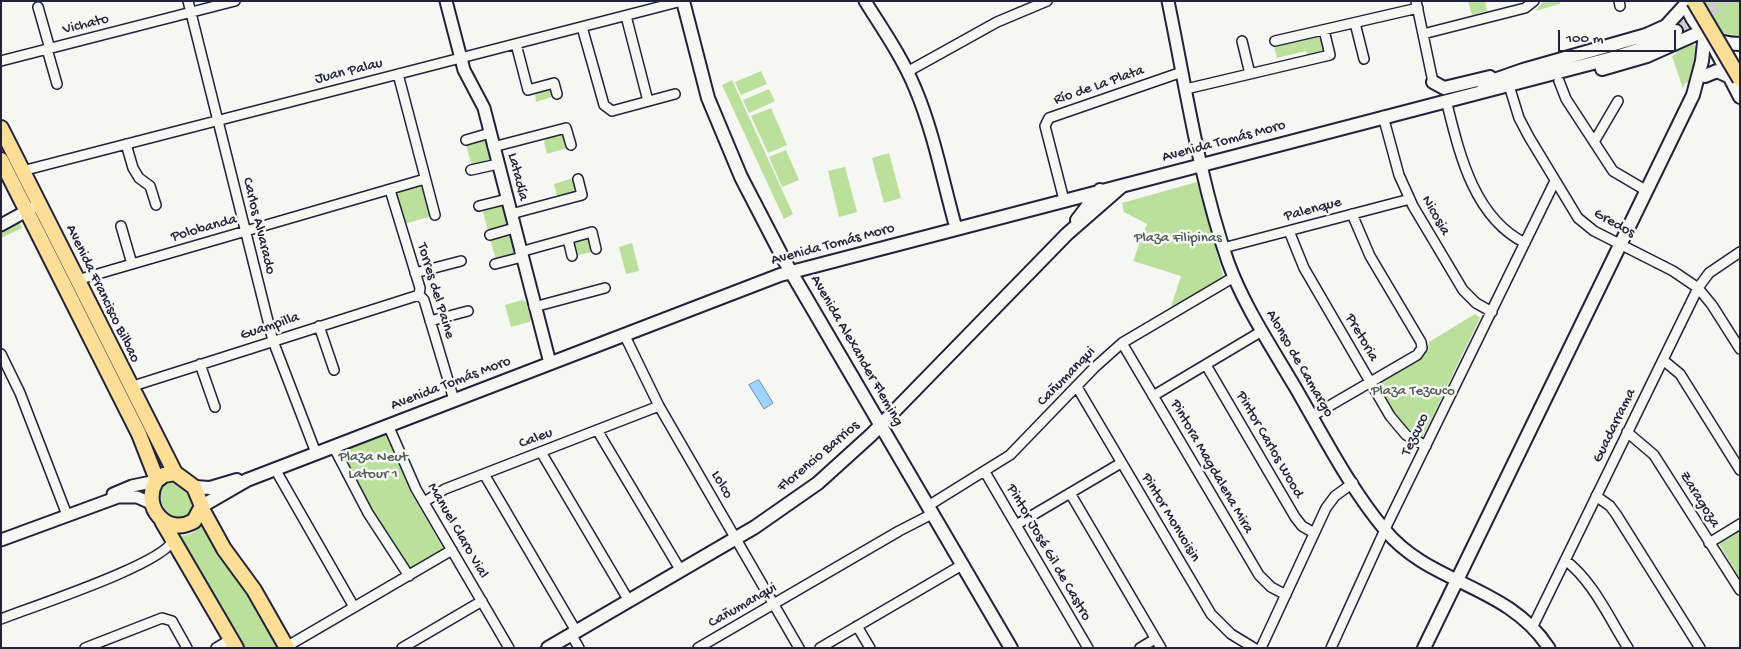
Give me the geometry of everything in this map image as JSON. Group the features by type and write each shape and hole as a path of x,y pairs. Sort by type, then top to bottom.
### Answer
{"main road":[{"name":"Avenida Alexander Fleming","path":"683,1 700,70 714,116 741,177 791,272 1011,648"},
{"path":"1701,1 1740,66"},
{"name":"Avenida Tomás Moro","path":"1446,100 1510,74 1646,35 1666,26 1689,2"},
{"path":"1689,2 1691,16 1706,34 1718,57 1734,78"},
{"path":"1689,2 1734,78 1740,97"},
{"name":"Avenida Tomás Moro","path":"202,508 247,480 758,282 1100,190 1616,57 1676,32"},
{"name":"Avenida Tomás Moro","path":"1446,100 1477,98 1559,81 1636,60 1706,34"},
{"path":"1706,34 1737,44"},
{"path":"1693,95 1702,61 1706,34"},
{"path":"1424,648 1693,95 1718,57 1737,44"},
{"path":"1705,76 1717,71 1734,78"},
{"path":"1433,82 1440,87 1448,87 1510,74"},
{"path":"1431,104 1433,82"},
{"name":"Avenida Francisco Bilbao","path":"1,128 175,473"},
{"name":"Avenida Francisco Bilbao","path":"1,160 139,434 157,480"},
{"name":"Florencio Barrios","path":"548,648 736,539 818,483 880,426 1067,234 1124,184"},
{"name":"Florencio Barrios","path":"1067,234 1100,190"},
{"path":"233,644 173,545 152,504 151,492 157,480 175,473 194,487 202,508 224,549 254,590 287,647"},
{"name":"Avenida Tomás Moro","path":"194,487 206,488 230,481 247,480"},
{"path":"161,520 174,526 188,525 194,522 202,508"}],"street":[{"name":"Carlos Alvarado","path":"188,1 273,341 316,453"},
{"name":"Vichato","path":"1,61 235,1"},
{"name":"Latadía","path":"446,1 465,74 481,100 550,363"},
{"name":"Juan Palau","path":"22,171 683,1"},
{"path":"865,1 908,72 926,118 956,228"},
{"path":"908,72 998,22 1047,1"},
{"name":"Alonso de Camargo","path":"1168,1 1202,165 1224,248 1234,277 1262,331 1353,483 1385,530 1425,563 1502,602 1533,626 1547,647"},
{"path":"1423,34 1525,8 1534,1"},
{"path":"1275,41 1417,5 1433,82"},
{"path":"38,7 57,84"},
{"path":"626,16 648,101"},
{"path":"1355,22 1364,59"},
{"path":"582,27 604,105 607,109 612,111 675,94"},
{"path":"1186,89 1330,54 1324,30"},
{"path":"1242,41 1250,74"},
{"path":"516,44 529,94 554,83 557,94"},
{"name":"Río de La Plata","path":"1064,200 1046,126 1049,118 1182,72"},
{"path":"398,74 435,214"},
{"path":"1559,81 1566,99 1616,174 1647,191"},
{"name":"Gredos","path":"1511,92 1519,118 1555,181 1585,226 1672,271 1698,288 1712,305 1740,349"},
{"path":"1446,100 1462,160 1477,192 1501,227 1525,243"},
{"path":"1594,142 1618,101"},
{"name":"Nicosia","path":"1383,116 1399,175 1410,199 1463,290 1476,303 1492,312"},
{"path":"494,147 566,128 570,145"},
{"path":"466,140 490,133"},
{"path":"126,144 133,168 139,178 150,186 156,205"},
{"path":"471,170 498,164"},
{"name":"Polobanda","path":"78,280 425,179"},
{"path":"510,214 582,194 578,179"},
{"name":"Tezcuco","path":"1331,648 1385,530 1555,181"},
{"name":"Torres del Paine","path":"390,190 420,288 419,296 424,300 454,400"},
{"path":"479,206 507,199"},
{"name":"Palenque","path":"1224,248 1410,199"},
{"path":"1,225 39,203"},
{"path":"1312,416 1419,353 1422,348 1421,342 1365,246 1352,214"},
{"path":"121,226 132,264"},
{"path":"490,235 514,228"},
{"name":"Pretoria","path":"1289,231 1301,263 1370,382 1398,426 1411,438 1426,446"},
{"path":"495,264 592,232 596,249"},
{"path":"568,239 572,256"},
{"name":"Guadarrama","path":"1533,626 1698,288 1709,273 1740,252"},
{"path":"415,273 461,261"},
{"name":"Cañumanqui","path":"698,648 930,510 1010,455 1077,388 1094,368 1122,343 1234,277"},
{"path":"534,307 605,288"},
{"name":"Guampilla","path":"130,387 419,296"},
{"path":"430,321 468,311"},
{"path":"319,326 334,370"},
{"path":"1153,396 1262,331"},
{"name":"Lolco","path":"624,334 659,406 799,648"},
{"name":"Pintora Magdalena Mira","path":"1122,343 1258,575 1271,587 1286,595"},
{"path":"1,354 20,393 67,515"},
{"path":"1663,360 1680,374 1740,470"},
{"path":"200,364 215,407"},
{"name":"Pintor Carlos Wood","path":"1206,365 1295,517 1302,526 1314,533"},
{"name":"Pintor Monvoisin","path":"1077,388 1211,614 1231,634 1254,648"},
{"name":"Caleu","path":"424,502 440,491 659,406"},
{"name":"Manuel Claro Vial","path":"388,425 412,481 509,648"},
{"path":"597,430 680,570"},
{"name":"Zaragoza","path":"1627,432 1654,455 1740,590"},
{"path":"333,446 368,513 409,576"},
{"path":"541,452 629,600"},
{"path":"1016,525 1121,463"},
{"path":"276,469 354,607"},
{"name":"Pintor José Gil de Castro","path":"985,472 1088,648"},
{"path":"484,474 573,633 579,648"},
{"path":"1,540 96,504 132,486 157,480"},
{"path":"1261,648 1330,501 1353,483"},
{"path":"1070,493 1161,648"},
{"path":"96,504 127,496 137,496 152,504"},
{"path":"1596,496 1610,506 1616,514 1700,648"},
{"path":"1709,543 1740,524"},
{"path":"1,619 143,564 173,545"},
{"path":"287,647 452,550"},
{"path":"1565,560 1577,569 1585,580 1628,648"},
{"path":"820,648 962,565"},
{"path":"402,648 482,601"},
{"path":"85,648 162,618 172,621 188,648"},
{"path":"857,626 870,648"},
{"path":"1140,648 1156,639"},
{"path":"216,648 233,644"}],"green space":[{"path":"1468,1 1485,1 1487,11 1472,15"},
{"path":"1544,1 1560,1 1560,4 1535,11"},
{"path":"1694,1 1740,1 1740,36 1717,32"},
{"path":"1322,34 1325,52 1308,57 1306,51 1277,58 1274,47"},
{"path":"1689,43 1695,45 1699,53 1692,82 1685,83 1683,89 1672,56 1677,53 1676,51"},
{"path":"761,71 767,84 741,95 735,82"},
{"path":"732,80 793,214 784,219 722,85"},
{"path":"553,89 555,96 536,102 535,91"},
{"path":"769,89 775,101 749,113 743,100"},
{"path":"771,108 787,145 768,153 751,116"},
{"path":"564,135 567,148 547,154 544,142 546,138"},
{"path":"1,139 156,452 154,453 1,145"},
{"path":"485,140 491,159 472,166 466,145"},
{"path":"786,150 799,180 782,187 769,157"},
{"path":"889,153 901,198 884,203 872,158"},
{"path":"845,167 857,212 839,217 828,171"},
{"path":"573,178 575,193 557,196 554,184"},
{"path":"425,179 435,215 401,225 390,190"},
{"name":"Plaza Filipinas","path":"1197,182 1224,279 1171,307 1181,276 1133,261 1147,224 1124,212 1122,203"},
{"path":"500,204 504,205 507,225 488,230 482,209"},
{"path":"19,221 22,228 1,238 1,230"},
{"path":"508,234 512,235 516,252 514,255 496,260 490,239"},
{"path":"589,236 595,251 575,256 571,243 573,240"},
{"path":"632,243 639,271 626,274 619,247"},
{"path":"522,300 526,302 531,319 529,322 511,327 505,305"},
{"name":"Plaza Tezcuco","path":"1475,314 1480,318 1422,438 1400,421 1375,383 1428,351 1429,342"},
{"name":"Plaza Neut Latour 1","path":"385,431 411,493 444,549 409,572 369,512 337,450"},
{"path":"172,481 188,493 194,507 191,517 174,519 164,508 160,499 161,484"},
{"path":"202,523 246,592 278,648 242,648 180,537 195,532"},
{"path":"1740,529 1740,579 1718,542"}],"water":[{"path":"759,380 773,403 764,409 749,385"}],"tunnel":[{"path":"1676,31 1726,1"}]}
